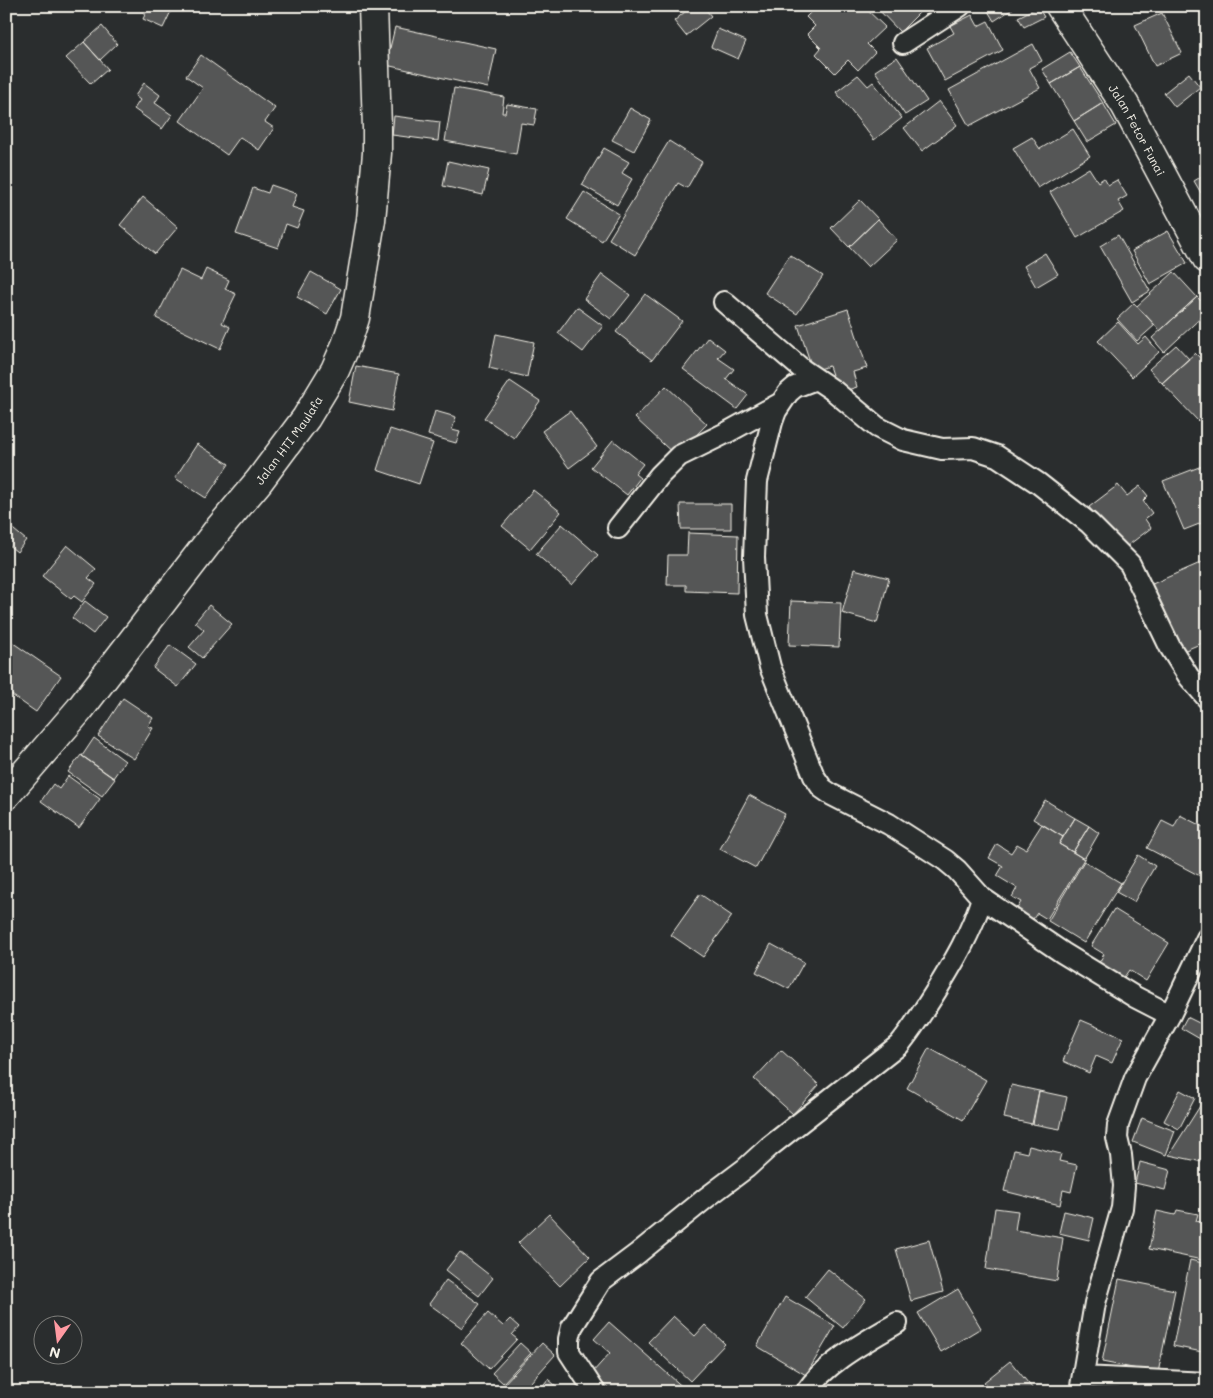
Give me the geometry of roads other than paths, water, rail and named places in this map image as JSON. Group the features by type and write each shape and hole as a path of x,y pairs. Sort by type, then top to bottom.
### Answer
{"street":[{"name":"Jalan HTI Maulafa","path":"6,795 80,709 217,531 259,481 306,418 335,370 355,318 371,220 378,128 373,6"},
{"path":"903,43 960,6"},
{"name":"Jalan Fetor Funai","path":"1060,6 1126,105 1207,259"},
{"path":"724,302 877,427 903,440 942,450 973,448 997,456 1038,483 1089,522 1130,564 1170,647 1189,677 1207,698"},
{"path":"816,379 795,387 788,393 772,422 757,481 754,557 757,615 770,667 811,770 822,788 832,795 889,824 945,860 957,870 982,898 1063,953 1135,997 1170,1015"},
{"path":"618,528 660,476 680,456 781,403"},
{"path":"595,1392 569,1352 569,1339 572,1327 601,1282 899,1045 910,1032 953,964 973,926 982,898"},
{"path":"1207,938 1170,1015 1135,1078 1118,1125 1117,1138 1121,1155 1124,1186 1122,1208 1095,1303 1082,1384 1207,1383"},
{"path":"806,1392 814,1381 837,1362 865,1342 897,1324"}]}
